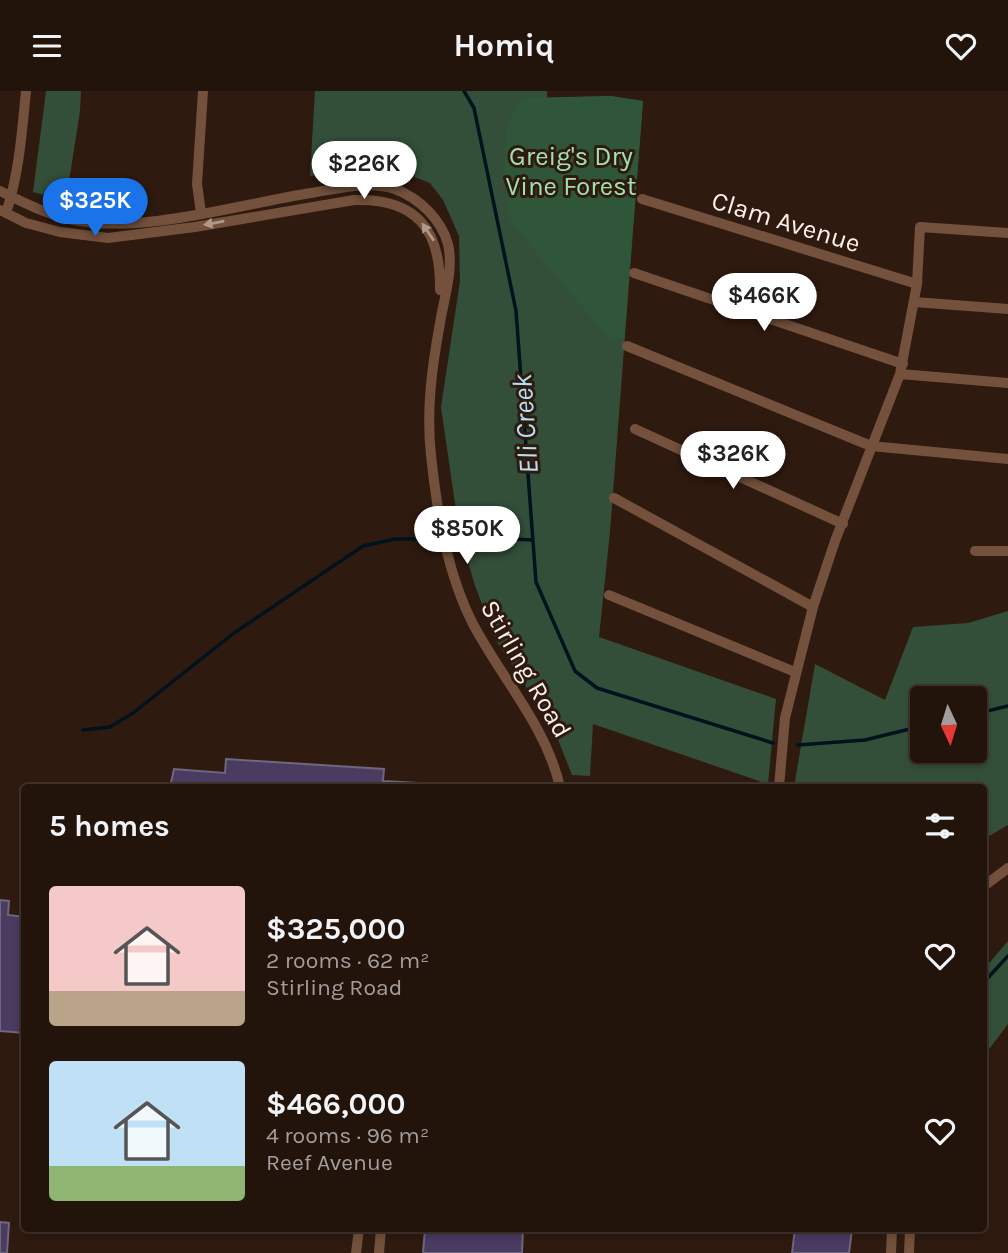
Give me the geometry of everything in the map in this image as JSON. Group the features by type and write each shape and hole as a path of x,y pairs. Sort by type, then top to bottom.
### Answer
{"street":[{"path":"3,212 12,197 26,91"},
{"path":"201,213 197,184 204,91"},
{"name":"Stirling Road","path":"0,191 55,215 100,223 143,222 375,185 401,192 424,206 442,229 451,261 430,378 428,413 431,455 447,555 459,593 474,624 545,742 559,784"},
{"name":"Clam Avenue","path":"642,199 917,284"},
{"name":"Stirling Road","path":"3,212 26,223 60,232 108,238 195,227 354,200 389,203 411,213 421,222 435,243 440,273 440,322"},
{"path":"779,784 785,718 813,607 902,369 917,284 920,227 1008,233"},
{"path":"634,273 902,369 1008,383"},
{"path":"914,302 1008,309"},
{"path":"627,346 871,446 1008,459"},
{"path":"635,429 843,524"},
{"path":"614,498 813,607"},
{"path":"975,551 1008,551"},
{"path":"609,594 795,672"},
{"path":"987,883 1008,868"},
{"path":"356,1253 359,1232"},
{"path":"379,1253 381,1232"},
{"path":"891,1253 892,1232"},
{"path":"909,1253 910,1232"}],"green space":[{"path":"46,91 81,91 66,201 33,192"},
{"path":"315,91 547,91 547,98 610,96 643,101 610,532 599,637 776,699 768,784 593,724 590,776 572,775 555,732 497,642 475,586 459,531 441,407 460,281 459,236 443,200 430,183 399,171 310,176"},
{"name":"Greig's Dry Vine Forest","path":"610,96 643,101 624,337 610,339 509,218 504,173 507,125 522,98"},
{"path":"1008,611 1008,825 987,837 987,784 795,784 815,664 885,700 913,627 968,623"},
{"path":"1008,941 1008,1024 987,1052 987,966"}],"building":[{"path":"226,759 384,769 383,781 418,783 171,784 174,769 225,773"},
{"path":"0,900 9,901 8,915 21,917 21,1033 0,1031"},
{"path":"0,1222 9,1223 7,1253 0,1253"},
{"path":"425,1232 523,1232 522,1253 423,1253"},
{"path":"795,1232 852,1232 849,1253 792,1253"}],"waterway":[{"name":"Eli Creek","path":"464,91 474,108 516,311 536,582 575,671 597,688 773,743"},
{"path":"471,537 533,540"},
{"path":"83,730 110,727 133,713 234,633 363,546 395,539 428,539"},
{"name":"Eli Creek","path":"987,711 1008,706"},
{"name":"Eli Creek","path":"798,745 865,740 910,729"},
{"path":"987,979 1008,956"}]}
